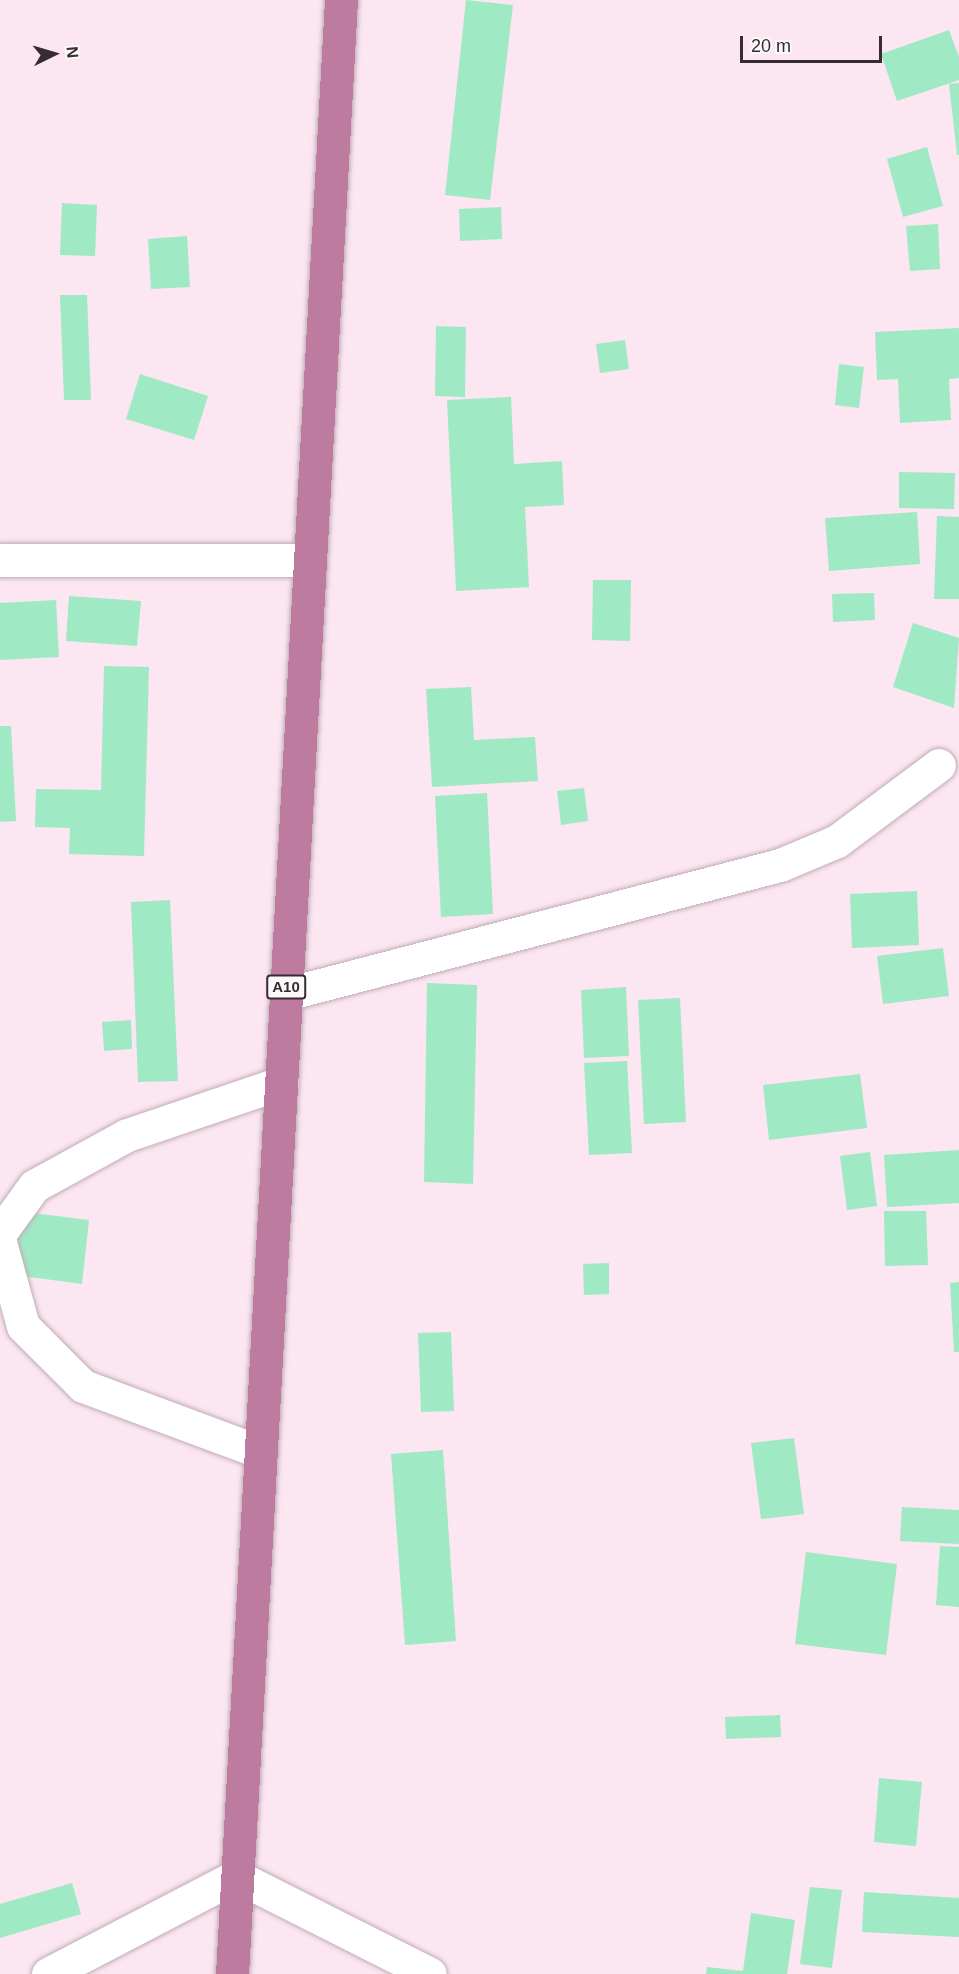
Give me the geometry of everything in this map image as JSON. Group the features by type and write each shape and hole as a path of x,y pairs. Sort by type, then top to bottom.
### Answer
{"highway":[{"name":"A10","path":"232,1974 341,0"}],"street":[{"path":"0,560 310,560"},
{"path":"286,994 780,865 837,841 939,765"},
{"path":"0,1233 34,1186 127,1135 281,1083"},
{"path":"0,1242 23,1326 83,1386 260,1452"},
{"path":"48,1974 236,1876 430,1974"}],"building":[{"path":"466,0 513,5 490,200 445,195"},
{"path":"949,30 959,57 959,80 897,101 881,54"},
{"path":"959,83 959,155 957,155 949,84"},
{"path":"927,147 943,206 903,217 887,159"},
{"path":"62,203 97,205 95,256 60,255"},
{"path":"501,207 502,239 460,241 459,209"},
{"path":"938,224 940,269 910,271 906,226"},
{"path":"187,236 190,287 151,289 148,239"},
{"path":"60,295 87,295 91,400 64,400"},
{"path":"436,326 466,327 465,397 435,396"},
{"path":"959,328 959,378 949,379 951,420 900,423 898,379 877,380 875,332"},
{"path":"625,340 629,369 600,373 596,344"},
{"path":"839,364 864,367 859,408 835,405"},
{"path":"140,374 208,396 194,440 126,419"},
{"path":"511,397 514,464 562,461 564,505 525,507 529,587 456,591 447,400"},
{"path":"899,472 955,473 954,509 899,508"},
{"path":"917,512 920,564 829,571 825,518"},
{"path":"937,516 959,517 959,599 934,599"},
{"path":"593,580 631,580 630,641 592,640"},
{"path":"874,593 875,620 833,622 832,594"},
{"path":"69,596 141,601 137,646 66,641"},
{"path":"56,600 59,657 0,660 0,603"},
{"path":"913,623 959,638 954,708 893,687"},
{"path":"104,666 149,667 144,856 69,854 70,828 35,827 36,789 101,790"},
{"path":"471,687 474,740 535,737 538,781 432,787 426,689"},
{"path":"0,726 11,726 16,821 0,822"},
{"path":"584,788 588,821 561,825 557,791"},
{"path":"487,793 493,914 441,917 435,796"},
{"path":"917,891 919,945 852,948 850,894"},
{"path":"170,900 178,1081 138,1082 131,902"},
{"path":"943,948 949,996 883,1004 877,956"},
{"path":"427,983 477,985 473,1184 424,1182"},
{"path":"626,987 629,1056 584,1058 581,990"},
{"path":"680,998 686,1122 644,1124 638,1000"},
{"path":"131,1020 132,1049 104,1051 102,1022"},
{"path":"627,1061 632,1153 589,1155 584,1063"},
{"path":"860,1074 867,1128 769,1140 763,1085"},
{"path":"959,1150 959,1203 887,1207 884,1155"},
{"path":"870,1152 877,1206 847,1210 840,1156"},
{"path":"0,1209 89,1220 82,1284 0,1273"},
{"path":"884,1211 926,1211 928,1265 885,1266"},
{"path":"609,1263 609,1294 584,1295 583,1264"},
{"path":"959,1282 959,1352 954,1352 950,1283"},
{"path":"451,1332 454,1411 421,1412 418,1333"},
{"path":"794,1438 804,1514 761,1519 751,1443"},
{"path":"443,1450 456,1641 405,1645 391,1454"},
{"path":"902,1507 959,1510 959,1544 900,1541"},
{"path":"940,1546 959,1547 959,1607 936,1605"},
{"path":"806,1552 897,1564 886,1655 795,1644"},
{"path":"780,1715 781,1737 726,1739 725,1717"},
{"path":"879,1778 922,1782 916,1846 874,1842"},
{"path":"72,1883 81,1914 0,1938 0,1904"},
{"path":"810,1887 842,1890 832,1968 800,1964"},
{"path":"864,1892 959,1898 959,1937 862,1932"},
{"path":"751,1913 795,1920 787,1974 706,1974 707,1967 743,1971"}]}
